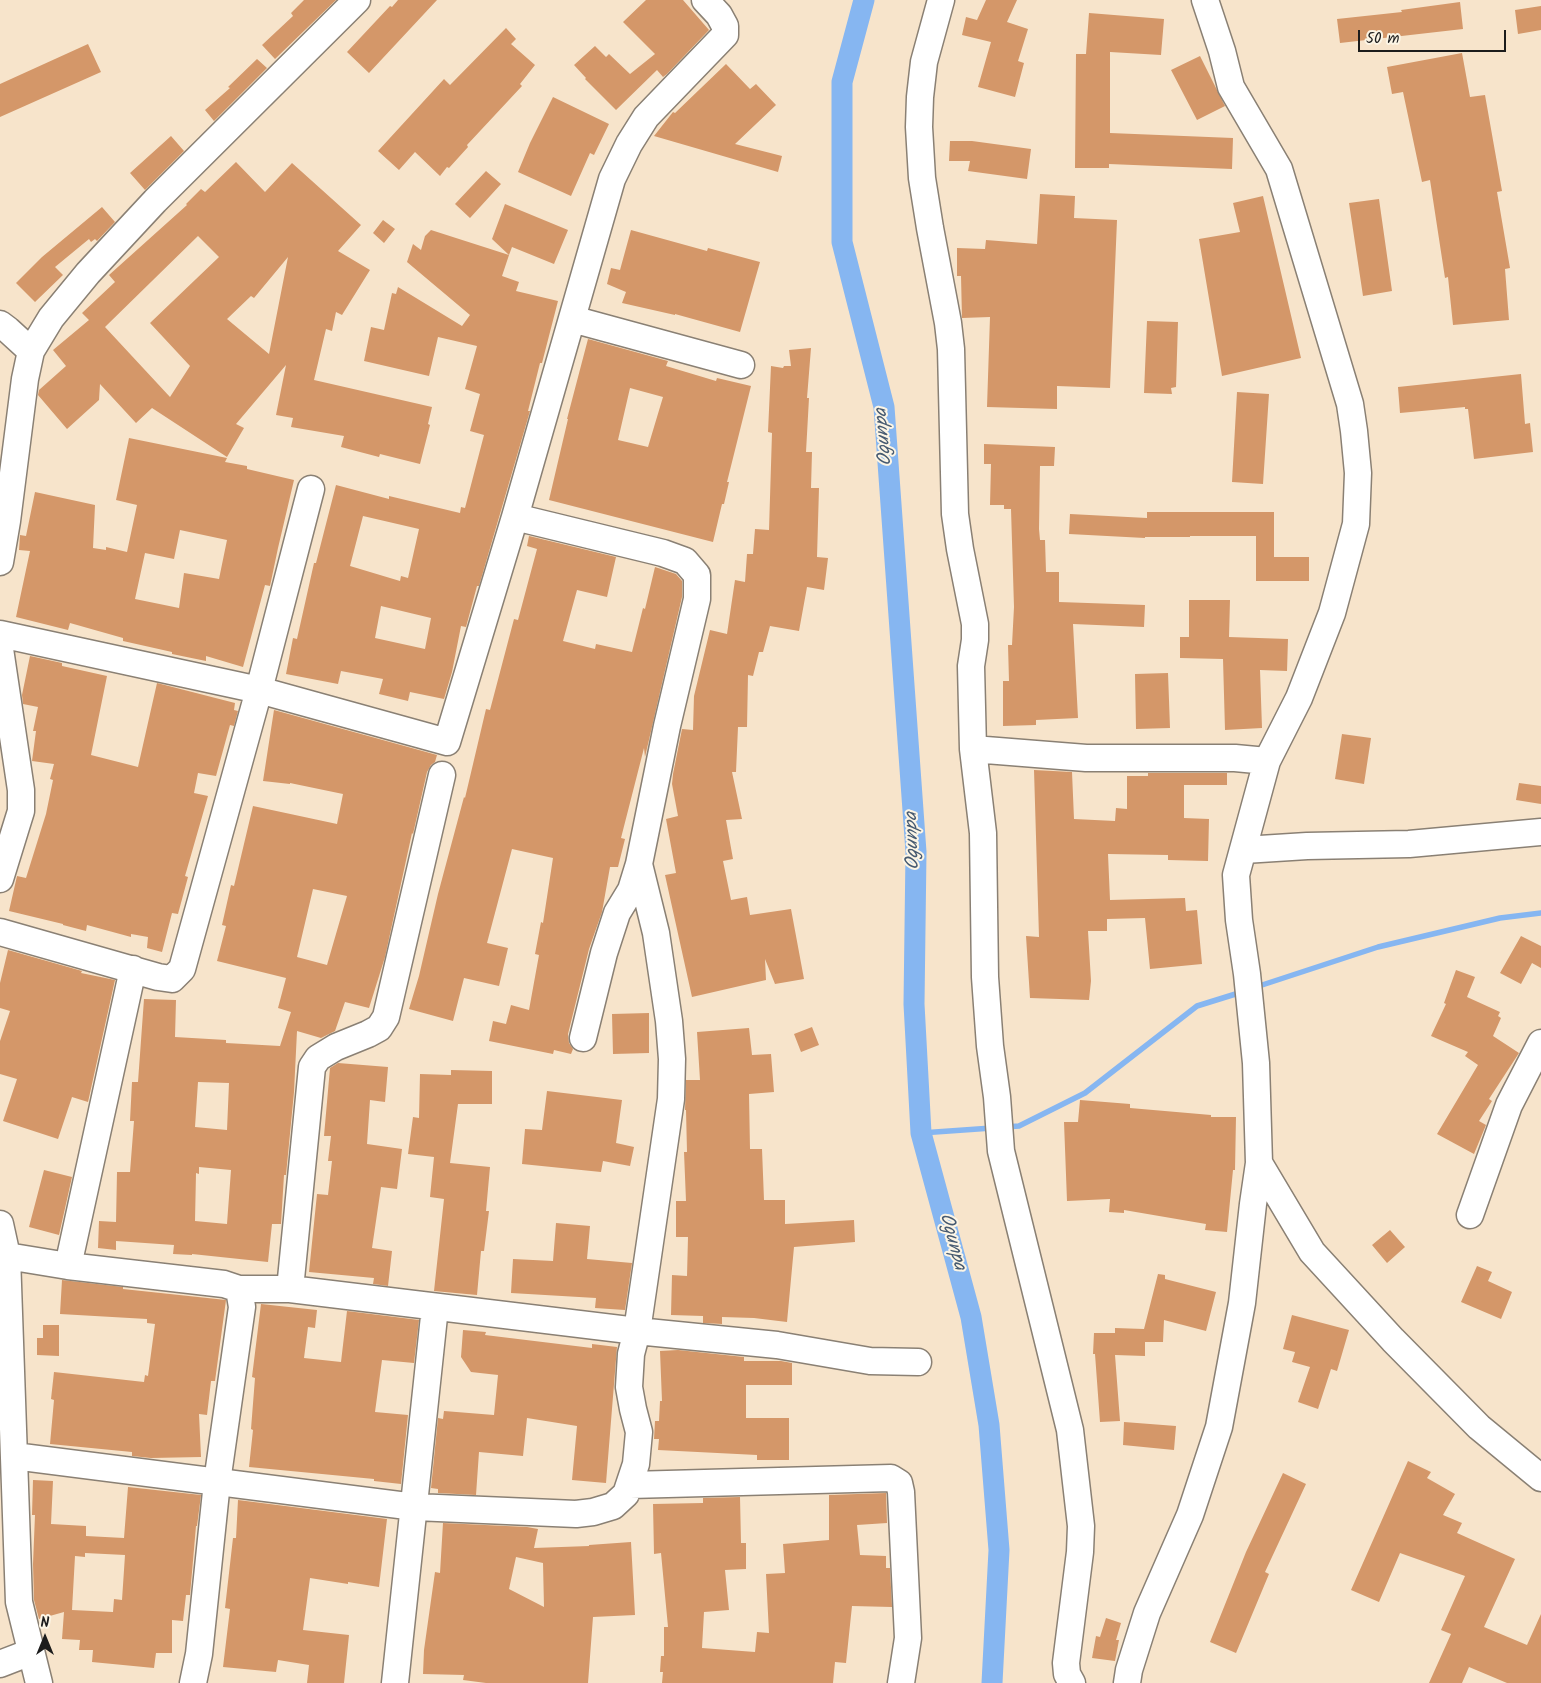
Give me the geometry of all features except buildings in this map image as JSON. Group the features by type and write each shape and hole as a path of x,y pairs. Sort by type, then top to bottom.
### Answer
{"street":[{"path":"0,562 24,386 31,352 51,318 88,273 161,194 357,0"},
{"path":"0,634 259,690 447,742 515,517 612,179 629,144 646,117 725,35 725,26 720,15 705,0"},
{"path":"941,0 924,62 920,98 922,178 950,340 955,514 975,624 975,640 971,666 973,748 983,833 985,977 1001,1151 1070,1430 1081,1526 1080,1552 1066,1663 1067,1674 1072,1683"},
{"path":"1127,1683 1129,1670 1147,1613 1190,1515 1219,1427 1242,1303 1253,1204 1260,1163 1256,1063 1247,974 1239,920 1236,875 1267,761 1299,698 1332,613 1356,524 1358,473 1350,404 1279,169 1231,87 1222,51 1205,0"},
{"path":"572,319 741,365"},
{"path":"0,324 31,352"},
{"path":"0,932 158,977 172,979 182,970 259,690 311,489"},
{"path":"515,517 663,553 684,561 697,575 697,598 667,726 638,864 631,890 617,913 604,954 583,1038"},
{"path":"0,649 21,790 20,811 0,879"},
{"path":"973,748 1086,758 1235,758 1267,761"},
{"path":"290,1289 312,1067 318,1058 336,1047 379,1028 386,1017 442,775"},
{"path":"1244,850 1308,846 1409,844 1541,832"},
{"path":"14,1456 415,1507 576,1514 613,1506 626,1494 636,1464 639,1432 629,1387 631,1354 637,1331 671,1099 672,1059 669,1022 656,933 638,864"},
{"path":"68,1266 133,970"},
{"path":"1470,1215 1509,1106 1541,1042"},
{"path":"1260,1163 1312,1252 1393,1340 1479,1427 1541,1478"},
{"path":"0,1224 7,1256 19,1602 39,1683"},
{"path":"7,1256 68,1266 224,1284 239,1289 290,1289 637,1331 777,1345 870,1361 918,1362"},
{"path":"193,1683 199,1654 217,1482 242,1307 239,1289"},
{"path":"395,1683 435,1307"},
{"path":"630,1485 891,1478 899,1483 908,1638 901,1683"},
{"path":"0,1664 31,1652"}],"waterway":[{"name":"Ogunpa","path":"864,0 842,82 842,242 884,407 916,852 914,1004 921,1133 971,1317 989,1425 999,1550 992,1683"},
{"path":"1256,987 1378,947 1500,918 1541,913"},
{"path":"1006,1127 1019,1126 1085,1093 1197,1006 1242,992"},
{"path":"921,1133 992,1128"}]}
